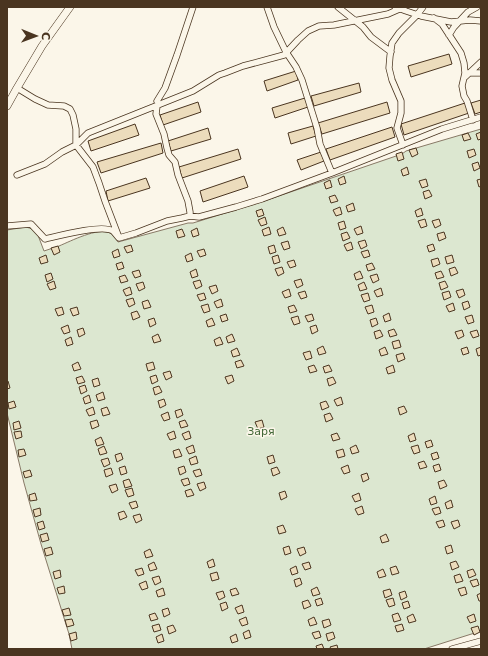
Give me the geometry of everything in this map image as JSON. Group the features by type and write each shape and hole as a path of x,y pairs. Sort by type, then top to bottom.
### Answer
{"street":[{"path":"7,106 42,46 70,7"},
{"path":"190,216 188,201 178,175 175,162 169,154 164,134 156,114 157,103 165,88 193,7"},
{"path":"267,7 274,27 302,80 317,128 320,144 332,173"},
{"path":"338,7 348,14 363,27 371,37 390,52"},
{"path":"403,145 397,128 401,113 401,101 392,80 390,52 392,43 399,33 418,15 423,7"},
{"path":"449,35 454,27 468,12 477,7"},
{"path":"17,175 45,164 62,152 76,145 88,133 157,103 193,91 219,75 243,66 284,55 308,31 319,26 334,25 388,14 400,8 418,15 451,22 481,22"},
{"path":"434,18 442,24 461,53 466,75"},
{"path":"473,120 462,86 466,75 481,62"},
{"path":"466,75 481,73"},
{"path":"17,88 48,105 64,106 70,110 73,115 76,129 76,145 92,167 100,183 119,238"},
{"path":"119,238 167,221 190,216 199,217 236,207 332,173 442,129 481,117"},
{"path":"7,226 31,224 45,239 82,231 104,229 112,230 119,238"},
{"path":"452,649 481,641"}],"green space":[{"name":"Заря","path":"481,129 481,631 424,649 72,649 69,634 24,483 7,413 7,230 26,227 36,230 44,251 84,235 99,232 111,234 118,242 188,223 193,223 261,202 402,154 406,151"}],"building":[{"path":"449,54 452,64 411,77 408,66"},
{"path":"296,71 298,80 267,91 264,81"},
{"path":"359,83 361,92 314,106 311,96"},
{"path":"305,98 308,107 275,118 272,108"},
{"path":"481,100 481,112 475,114 471,103"},
{"path":"198,102 201,112 163,125 160,115"},
{"path":"387,102 390,113 322,134 318,123"},
{"path":"465,103 469,113 404,135 401,124"},
{"path":"135,124 139,135 91,151 88,141"},
{"path":"313,126 316,136 291,144 288,133"},
{"path":"392,127 395,137 330,160 326,149"},
{"path":"208,128 211,139 171,151 168,141"},
{"path":"481,132 481,139 478,140 476,134"},
{"path":"468,133 471,139 464,141 462,135"},
{"path":"161,143 163,153 101,173 97,162"},
{"path":"416,148 418,154 412,157 409,150"},
{"path":"238,149 241,159 182,178 179,167"},
{"path":"474,149 476,155 469,158 467,151"},
{"path":"321,152 324,161 301,170 297,160"},
{"path":"402,152 404,159 398,161 396,154"},
{"path":"478,162 480,168 474,171 472,164"},
{"path":"407,167 409,174 403,176 401,170"},
{"path":"244,176 248,187 203,202 200,191"},
{"path":"344,176 346,183 340,185 338,179"},
{"path":"146,178 150,188 108,201 106,191"},
{"path":"426,179 428,186 422,188 419,181"},
{"path":"481,179 481,186 479,187 477,180"},
{"path":"330,180 332,187 326,189 324,183"},
{"path":"429,190 432,196 425,199 423,192"},
{"path":"335,195 338,201 331,203 329,197"},
{"path":"353,203 355,210 348,212 346,206"},
{"path":"340,207 342,214 336,216 333,210"},
{"path":"421,208 423,215 417,217 415,211"},
{"path":"262,209 264,215 258,217 256,211"},
{"path":"265,217 267,224 261,226 258,220"},
{"path":"425,219 427,226 421,228 418,221"},
{"path":"439,219 441,225 435,228 432,221"},
{"path":"344,221 346,228 340,230 338,223"},
{"path":"361,226 363,233 357,235 354,229"},
{"path":"269,227 271,234 264,236 262,230"},
{"path":"283,227 286,234 279,236 277,230"},
{"path":"197,228 199,235 193,237 191,231"},
{"path":"182,229 185,236 178,238 176,231"},
{"path":"347,232 350,238 343,241 341,234"},
{"path":"444,232 446,238 439,241 437,234"},
{"path":"365,240 367,246 361,249 358,242"},
{"path":"288,241 290,248 284,250 281,243"},
{"path":"351,242 353,249 347,251 344,245"},
{"path":"433,244 435,250 429,252 427,246"},
{"path":"131,245 133,251 127,253 124,247"},
{"path":"274,245 276,252 270,254 268,247"},
{"path":"58,246 60,252 54,255 51,248"},
{"path":"118,249 120,256 114,258 112,252"},
{"path":"204,249 206,255 200,257 197,251"},
{"path":"368,250 370,256 364,258 361,252"},
{"path":"191,253 193,260 187,262 185,256"},
{"path":"46,255 48,262 41,264 39,258"},
{"path":"278,255 280,262 274,264 272,257"},
{"path":"452,255 454,262 447,264 445,257"},
{"path":"438,258 440,264 433,267 431,260"},
{"path":"294,260 296,266 290,268 287,262"},
{"path":"122,262 124,268 118,270 116,264"},
{"path":"372,263 375,269 368,271 366,265"},
{"path":"282,267 284,273 278,276 275,269"},
{"path":"455,267 458,273 451,276 449,269"},
{"path":"196,269 198,276 192,278 190,272"},
{"path":"139,270 141,276 135,278 132,272"},
{"path":"360,271 363,278 356,280 354,274"},
{"path":"441,271 444,277 437,279 435,273"},
{"path":"51,273 53,279 47,282 45,275"},
{"path":"377,274 379,280 373,283 370,276"},
{"path":"125,275 128,281 121,283 119,277"},
{"path":"301,279 303,285 297,288 294,281"},
{"path":"200,280 202,286 196,289 193,282"},
{"path":"54,281 56,288 50,290 47,284"},
{"path":"445,281 448,287 441,290 439,283"},
{"path":"143,282 145,288 139,291 136,284"},
{"path":"364,282 367,289 360,291 358,285"},
{"path":"216,285 218,291 212,294 209,287"},
{"path":"130,287 132,294 126,296 123,290"},
{"path":"381,288 383,295 377,297 374,291"},
{"path":"289,289 291,296 285,298 282,292"},
{"path":"463,289 465,295 459,298 456,291"},
{"path":"305,291 307,297 301,299 298,293"},
{"path":"449,291 451,297 444,300 442,293"},
{"path":"204,293 206,299 200,301 197,295"},
{"path":"368,293 370,300 364,302 361,295"},
{"path":"133,298 135,304 129,307 126,300"},
{"path":"221,299 223,306 217,308 214,302"},
{"path":"148,300 151,307 144,309 142,302"},
{"path":"468,301 470,307 464,310 462,303"},
{"path":"453,303 455,310 449,312 446,306"},
{"path":"208,304 210,311 204,313 201,306"},
{"path":"294,305 297,311 290,313 288,307"},
{"path":"372,305 374,312 368,314 365,307"},
{"path":"62,307 64,314 58,316 55,309"},
{"path":"77,307 79,314 73,316 70,309"},
{"path":"137,311 140,317 133,320 131,313"},
{"path":"389,313 391,320 385,322 383,316"},
{"path":"226,314 228,320 222,322 220,316"},
{"path":"312,314 314,320 308,322 305,316"},
{"path":"472,315 474,322 468,324 465,317"},
{"path":"298,316 300,323 294,325 291,318"},
{"path":"154,318 156,324 150,327 148,320"},
{"path":"212,318 215,325 208,327 206,321"},
{"path":"376,318 378,324 372,327 370,320"},
{"path":"68,325 70,332 64,334 61,328"},
{"path":"316,325 318,331 312,334 310,327"},
{"path":"83,328 85,334 79,337 77,330"},
{"path":"394,329 397,335 390,337 388,331"},
{"path":"380,330 383,336 376,339 374,332"},
{"path":"462,330 464,336 458,339 455,332"},
{"path":"477,330 479,336 473,338 470,332"},
{"path":"158,334 161,341 154,343 152,337"},
{"path":"232,334 235,341 228,343 226,337"},
{"path":"71,337 73,344 67,346 65,340"},
{"path":"220,337 223,344 216,346 214,340"},
{"path":"399,340 401,347 394,349 392,342"},
{"path":"323,346 326,353 319,355 317,349"},
{"path":"385,347 388,354 381,356 379,350"},
{"path":"467,347 469,353 463,355 461,349"},
{"path":"481,347 481,355 478,356 476,349"},
{"path":"237,348 240,355 233,357 231,351"},
{"path":"310,351 312,358 306,360 303,353"},
{"path":"403,353 405,359 398,362 396,355"},
{"path":"241,360 244,366 237,368 235,362"},
{"path":"78,362 81,369 74,371 72,365"},
{"path":"153,362 155,369 148,371 146,364"},
{"path":"314,365 317,371 310,373 308,367"},
{"path":"329,365 332,371 325,373 323,367"},
{"path":"393,365 395,372 388,374 386,368"},
{"path":"170,371 172,377 166,380 163,373"},
{"path":"156,375 158,381 152,384 150,377"},
{"path":"232,375 234,381 228,384 225,377"},
{"path":"82,376 85,382 78,384 76,378"},
{"path":"333,377 336,383 329,386 327,379"},
{"path":"98,378 100,385 94,387 92,380"},
{"path":"8,381 10,388 7,389 7,382"},
{"path":"85,385 87,391 81,394 79,387"},
{"path":"159,386 162,392 155,395 153,388"},
{"path":"103,392 105,399 98,401 96,395"},
{"path":"89,395 91,402 85,404 83,398"},
{"path":"341,397 343,404 337,406 334,400"},
{"path":"164,399 166,405 160,408 158,401"},
{"path":"14,401 16,407 9,409 8,403"},
{"path":"326,401 329,407 322,410 320,403"},
{"path":"404,406 407,412 400,415 398,408"},
{"path":"93,407 95,414 89,416 86,410"},
{"path":"107,407 110,414 103,416 101,409"},
{"path":"181,409 183,415 177,418 175,411"},
{"path":"168,412 170,419 164,421 161,415"},
{"path":"330,413 333,419 326,422 324,415"},
{"path":"97,420 99,426 92,429 90,422"},
{"path":"185,420 188,426 181,428 179,422"},
{"path":"262,420 264,427 258,429 255,422"},
{"path":"19,421 21,428 14,430 13,423"},
{"path":"21,431 22,437 16,439 14,432"},
{"path":"174,431 176,438 170,440 167,434"},
{"path":"189,431 191,438 185,440 182,434"},
{"path":"337,433 340,439 333,441 331,435"},
{"path":"414,433 416,440 410,442 408,436"},
{"path":"101,437 104,444 97,446 95,440"},
{"path":"431,440 433,446 427,448 425,442"},
{"path":"193,445 195,452 189,454 186,448"},
{"path":"356,445 359,452 352,454 350,448"},
{"path":"418,445 420,452 414,454 411,447"},
{"path":"104,446 107,453 100,455 98,449"},
{"path":"24,449 26,455 19,457 18,450"},
{"path":"179,449 182,456 175,458 173,451"},
{"path":"343,449 345,456 338,458 336,451"},
{"path":"437,452 439,458 433,460 431,454"},
{"path":"121,453 123,459 117,462 115,455"},
{"path":"273,455 275,462 269,464 267,457"},
{"path":"196,456 198,463 191,465 189,459"},
{"path":"108,458 110,464 104,467 101,460"},
{"path":"424,461 427,467 420,469 418,463"},
{"path":"439,464 441,470 435,472 433,466"},
{"path":"348,465 350,472 344,474 341,468"},
{"path":"125,466 127,473 121,475 119,468"},
{"path":"184,466 186,472 180,475 178,468"},
{"path":"277,467 280,473 273,476 271,469"},
{"path":"111,468 113,474 106,477 104,470"},
{"path":"200,469 202,475 196,477 193,471"},
{"path":"30,470 32,476 25,478 23,472"},
{"path":"367,473 369,479 363,482 361,475"},
{"path":"188,478 190,484 184,486 181,480"},
{"path":"129,479 132,486 125,488 123,481"},
{"path":"444,480 447,486 440,489 438,482"},
{"path":"204,482 206,488 200,491 197,484"},
{"path":"116,484 118,490 112,493 109,486"},
{"path":"132,488 134,495 128,497 125,490"},
{"path":"191,489 194,495 187,497 185,491"},
{"path":"285,491 287,497 281,500 279,493"},
{"path":"35,493 37,500 30,501 29,495"},
{"path":"359,493 361,500 355,502 352,496"},
{"path":"435,496 437,503 431,505 429,499"},
{"path":"451,500 453,507 447,509 445,503"},
{"path":"136,501 138,507 132,509 129,503"},
{"path":"362,506 364,513 358,515 355,509"},
{"path":"439,507 441,513 435,515 432,509"},
{"path":"40,508 41,515 35,517 33,510"},
{"path":"124,511 127,517 120,520 118,513"},
{"path":"140,514 142,520 136,523 133,516"},
{"path":"443,520 445,526 439,528 436,522"},
{"path":"458,520 460,526 454,529 451,522"},
{"path":"43,521 45,528 39,530 37,523"},
{"path":"283,525 286,532 279,534 277,527"},
{"path":"47,533 49,540 42,542 40,535"},
{"path":"386,534 389,541 382,543 380,537"},
{"path":"451,545 453,552 447,554 445,547"},
{"path":"289,546 291,553 285,555 283,548"},
{"path":"51,547 53,554 46,556 44,549"},
{"path":"304,547 306,553 300,556 297,549"},
{"path":"150,549 153,556 146,558 144,552"},
{"path":"213,559 215,566 209,568 207,562"},
{"path":"456,561 459,567 452,570 450,563"},
{"path":"154,562 157,569 150,571 148,565"},
{"path":"309,562 311,568 305,570 302,564"},
{"path":"296,566 298,573 292,575 290,569"},
{"path":"396,566 399,573 392,575 390,568"},
{"path":"142,568 144,574 138,576 135,570"},
{"path":"383,569 386,576 379,578 377,572"},
{"path":"473,569 476,575 469,578 467,571"},
{"path":"60,570 61,577 55,579 53,572"},
{"path":"217,572 219,579 212,581 210,574"},
{"path":"460,574 463,581 456,583 454,576"},
{"path":"159,576 161,582 155,585 152,578"},
{"path":"300,578 302,584 296,587 294,580"},
{"path":"477,579 479,585 473,587 470,581"},
{"path":"146,581 148,588 142,590 139,584"},
{"path":"64,586 65,593 59,594 57,588"},
{"path":"317,587 320,594 313,596 311,590"},
{"path":"465,587 467,594 461,596 458,589"},
{"path":"163,588 165,595 158,597 156,591"},
{"path":"236,588 239,594 232,596 230,590"},
{"path":"390,589 392,595 385,598 383,591"},
{"path":"223,591 225,597 219,600 216,593"},
{"path":"405,591 407,597 401,600 399,593"},
{"path":"481,593 481,601 479,601 477,595"},
{"path":"321,598 323,604 317,606 315,600"},
{"path":"393,598 395,605 389,607 386,600"},
{"path":"308,600 311,606 304,609 302,602"},
{"path":"408,601 410,607 404,609 402,603"},
{"path":"226,602 228,608 222,611 220,604"},
{"path":"242,605 244,612 238,614 235,608"},
{"path":"69,608 71,615 64,616 62,610"},
{"path":"168,608 170,614 164,617 162,610"},
{"path":"155,613 158,619 151,621 149,615"},
{"path":"398,613 401,620 394,622 392,615"},
{"path":"413,614 416,621 409,623 407,617"},
{"path":"474,614 476,621 470,623 467,617"},
{"path":"246,617 248,624 242,626 239,620"},
{"path":"314,617 317,624 310,626 308,620"},
{"path":"72,619 74,625 67,627 65,620"},
{"path":"329,619 331,625 324,628 322,621"},
{"path":"159,624 161,630 154,632 152,626"},
{"path":"402,624 404,630 397,632 395,626"},
{"path":"173,625 176,631 169,634 167,627"},
{"path":"478,626 480,632 474,635 471,628"},
{"path":"249,630 251,637 245,639 243,633"},
{"path":"319,631 321,637 315,639 312,633"},
{"path":"76,632 77,639 71,641 69,634"},
{"path":"333,632 335,638 328,641 326,634"},
{"path":"162,634 164,641 158,643 156,637"},
{"path":"236,634 238,641 232,643 230,637"},
{"path":"322,644 324,649 317,649 316,646"},
{"path":"337,645 338,649 331,649 330,647"}]}
